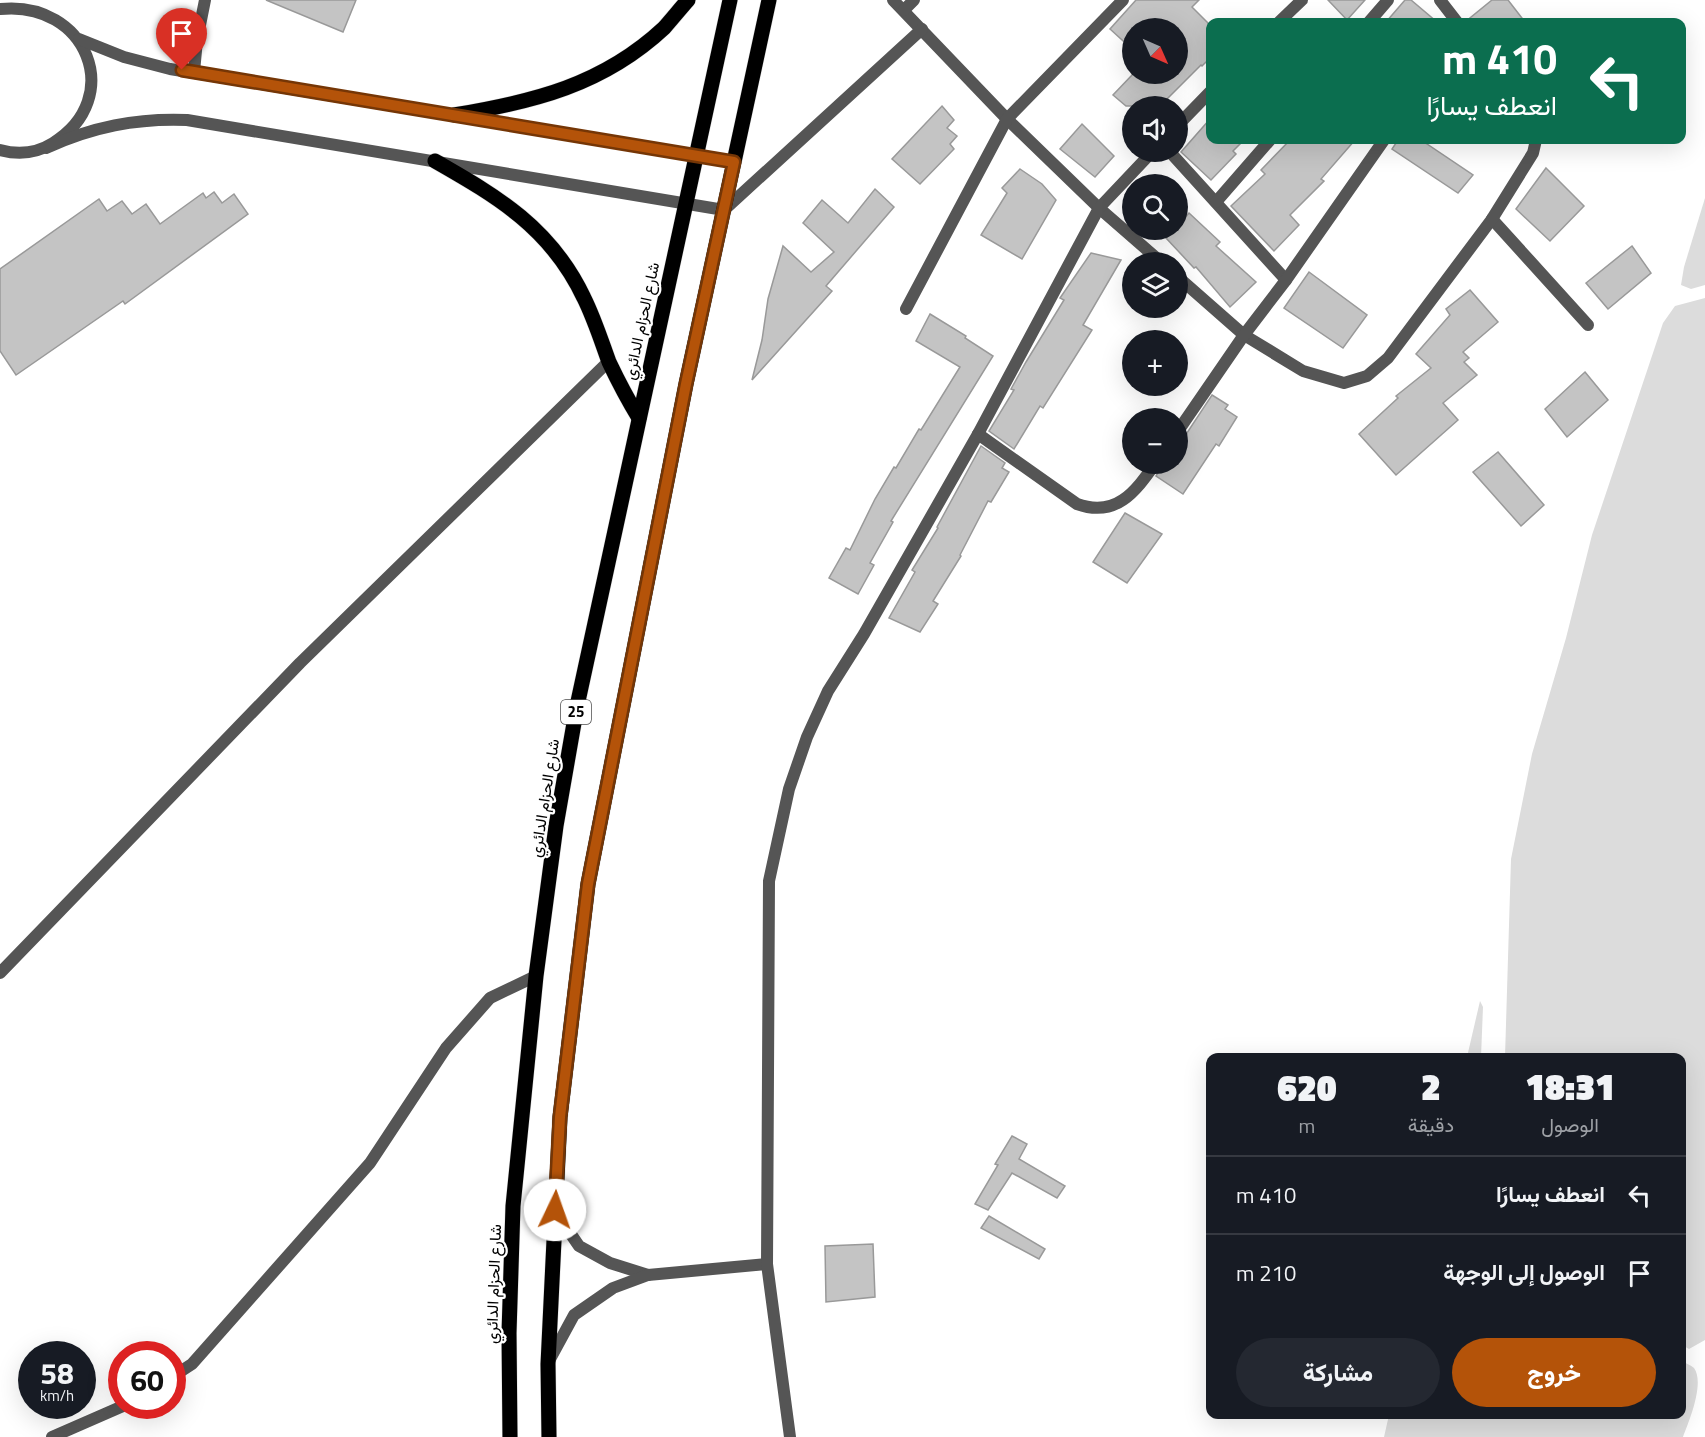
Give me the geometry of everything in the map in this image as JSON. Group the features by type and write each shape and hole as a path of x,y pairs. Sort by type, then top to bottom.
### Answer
{"main road":[{"path":"454,115 510,106 552,94 592,77 630,55 664,28 688,0"},
{"name":"شارع الحزام الدائري","path":"510,1437 508,1334 513,1206 536,976 556,826 577,706 730,0"},
{"path":"549,1437 548,1364 560,1117 588,884 686,384 769,0"},
{"path":"435,161 492,194 519,214 566,266 583,296 609,361 639,418"}],"street":[{"path":"17,0 52,15 67,25 79,39 88,58 91,80 88,101 79,120 64,136 46,148"},
{"path":"194,72 197,40 205,0"},
{"path":"893,0 1007,119 1099,208 1150,252"},
{"path":"904,10 914,0"},
{"path":"906,309 1007,119 1123,0"},
{"path":"1283,18 1302,0"},
{"path":"1372,18 1388,0"},
{"path":"1440,0 1454,18"},
{"path":"0,9 16,7 35,9"},
{"path":"3,152 28,153 100,127 158,119 187,120 724,210 922,29"},
{"path":"79,39 147,64 734,162"},
{"path":"1188,115 1206,96"},
{"path":"1216,202 1267,144"},
{"path":"1188,416 1380,144"},
{"path":"1188,286 1244,334 1303,371 1344,383 1366,376 1388,358 1492,219 1533,153 1535,144"},
{"path":"790,1437 767,1264 770,881 789,789 807,738 828,691 864,634 978,434 1099,208 1143,162"},
{"path":"1179,162 1286,280"},
{"path":"1492,219 1588,325"},
{"path":"0,973 300,663 609,361"},
{"path":"978,434 1077,504 1091,509 1109,506 1130,496 1148,474"},
{"path":"186,1369 192,1365 370,1163 446,1048 490,998 536,976"},
{"path":"555,1210 579,1246 610,1263 648,1275"},
{"path":"548,1364 574,1315 613,1288 648,1275 767,1264"},
{"path":"52,1437 108,1413"}],"shaded area":[{"path":"1705,198 1705,285 1691,289 1681,285 1684,267"},
{"path":"1705,298 1705,1340 1689,1349 1686,1347 1686,1053 1505,1053 1511,859 1532,754 1566,638 1592,535 1663,323 1675,306"},
{"path":"1480,1001 1483,1007 1481,1053 1468,1053"},
{"path":"1686,1363 1694,1368 1697,1375 1695,1402 1683,1437 1384,1437 1388,1419 1686,1419"}],"building":[{"path":"266,0 356,0 343,32"},
{"path":"1136,0 1199,0 1192,7 1206,21 1206,62 1188,78 1188,18 1122,18 1122,40 1110,29"},
{"path":"1328,0 1365,0 1349,18 1345,18"},
{"path":"1405,0 1411,0 1432,18 1389,18"},
{"path":"1492,0 1508,0 1522,18 1470,18"},
{"path":"1123,84 1182,84 1170,96 1122,96 1122,103 1113,95"},
{"path":"942,106 954,120 947,128 957,136 950,144 954,149 920,184 892,159"},
{"path":"1082,124 1114,156 1095,177 1060,149"},
{"path":"1206,124 1206,144 1240,144 1233,151 1236,154 1211,180 1188,159 1188,144"},
{"path":"1286,144 1352,144 1321,179 1324,181 1290,215 1299,225 1274,251 1231,206 1265,174 1261,170"},
{"path":"1395,144 1427,144 1473,175 1458,193 1392,149"},
{"path":"1546,168 1584,206 1550,241 1516,209"},
{"path":"1020,169 1042,184 1056,200 1022,259 981,235 1007,193 1002,188"},
{"path":"875,189 894,207 826,286 832,291 752,380 762,340 768,299 783,246 811,272 834,252 803,223 822,200 848,223"},
{"path":"214,192 222,203 234,194 248,214 125,304 123,301 16,375 0,351 0,269 99,199 107,211 122,201 132,214 146,204 160,224 203,193 206,198"},
{"path":"1188,214 1220,242 1216,246 1256,282 1230,307 1196,267 1194,268 1188,262 1188,252 1179,252 1168,240 1188,240"},
{"path":"1632,246 1651,273 1608,309 1586,283"},
{"path":"1091,253 1121,260 1083,325 1092,330 1043,408 1040,406 1014,449 989,431 1014,390 1011,389 1026,362 1064,300 1060,298"},
{"path":"1309,272 1367,315 1343,348 1284,308"},
{"path":"1470,290 1498,322 1463,352 1469,358 1464,362 1477,375 1443,403 1458,420 1396,475 1359,434 1398,398 1396,396 1431,368 1416,354 1450,315 1446,309"},
{"path":"930,314 993,356 891,521 893,522 870,563 874,565 858,594 829,578 846,548 850,550 894,467 896,468 960,367 916,341"},
{"path":"1585,372 1608,400 1567,437 1545,409"},
{"path":"1212,395 1228,405 1225,409 1237,417 1219,446 1216,444 1183,494 1156,476 1157,474 1188,474 1188,431"},
{"path":"981,446 1005,463 1002,468 1009,472 991,502 988,501 961,556 933,601 938,604 920,632 889,618 915,572 912,570 938,528"},
{"path":"1498,452 1544,505 1521,526 1473,472"},
{"path":"1125,513 1162,534 1127,583 1093,562"},
{"path":"1012,1136 1027,1144 1019,1159 1065,1186 1057,1198 1012,1173 988,1210 975,1204"},
{"path":"989,1216 1045,1249 1039,1259 981,1228"},
{"path":"873,1244 875,1297 826,1302 825,1246"}],"route":[{"path":"182,70 734,162 686,384 588,884 560,1117 555,1210"}]}
